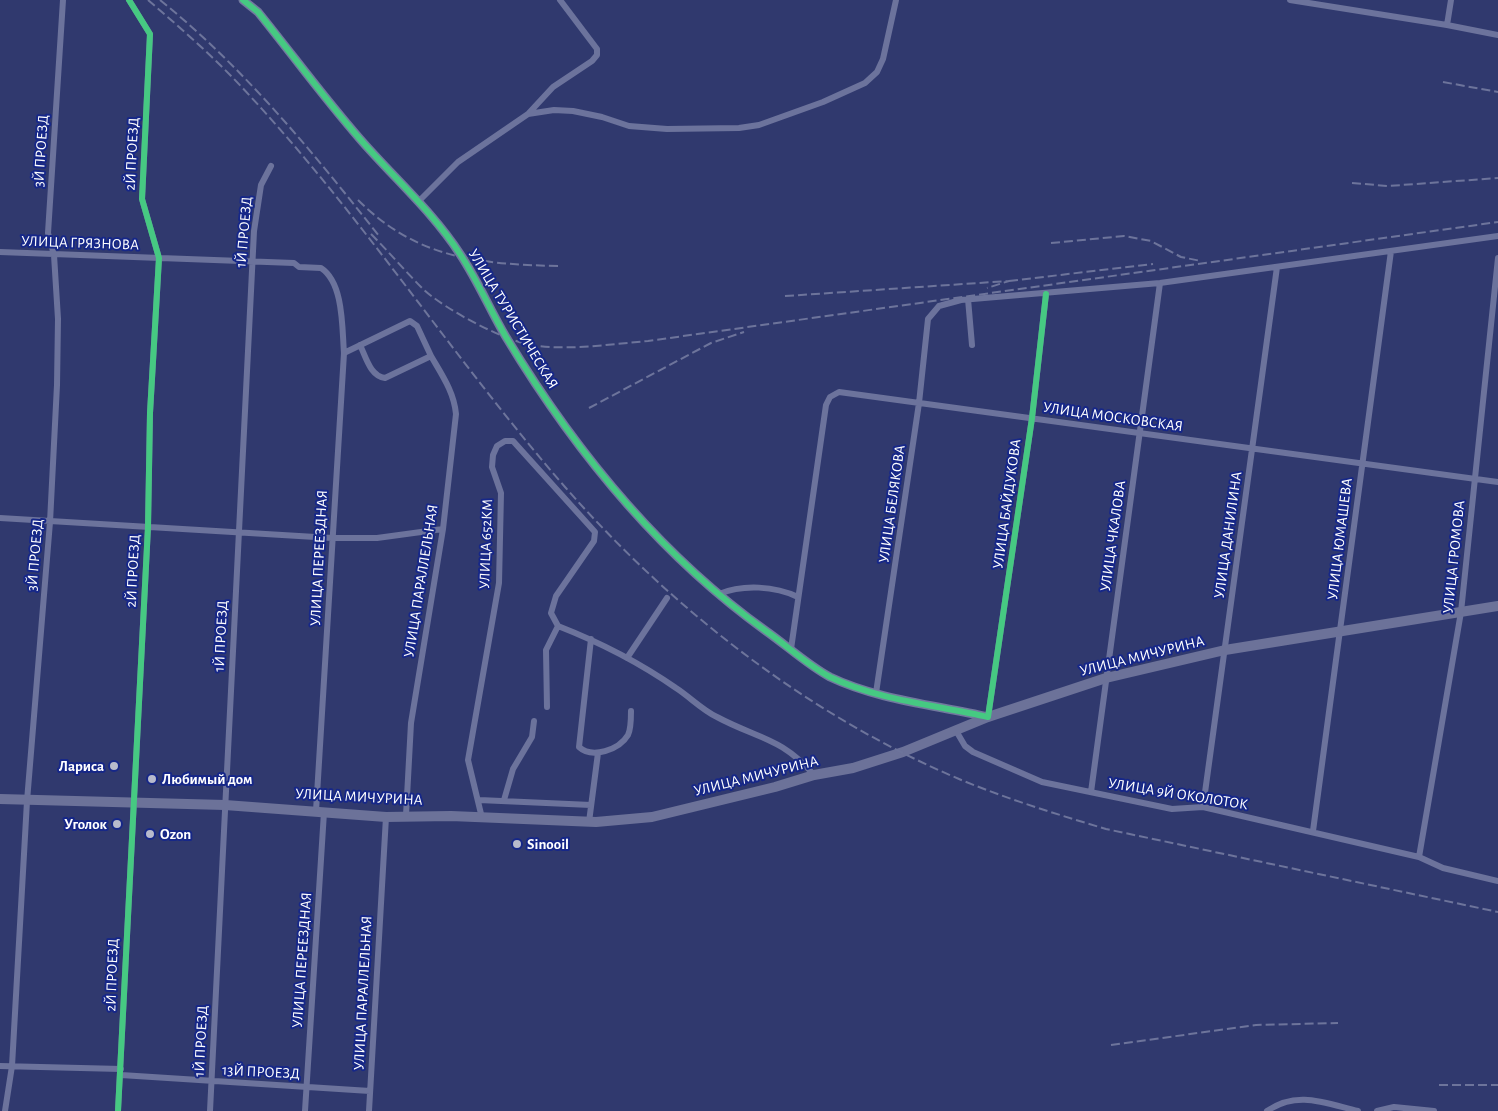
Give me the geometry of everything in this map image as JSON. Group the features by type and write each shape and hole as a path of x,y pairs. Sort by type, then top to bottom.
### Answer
{"main road":[{"name":"УЛИЦА МИЧУРИНА","path":"0,798 225,805 386,817 589,822 659,816 775,787 814,775 853,768 903,752 954,729 1106,678 1225,650 1498,606"}],"street":[{"name":"3Й ПРОЕЗД","path":"5,1111 12,1066 27,800 50,522 57,385 58,319 54,255 48,233 63,0"},
{"name":"2Й ПРОЕЗД","path":"118,1111 132,801 148,527 150,413 159,258 142,199 150,34 128,0"},
{"name":"УЛИЦА ТУРИСТИЧЕСКАЯ","path":"243,0 258,12 359,138 418,202 459,253 505,336 554,411 585,453 652,530 738,611 829,676 876,693 988,717"},
{"path":"418,202 458,162 528,114 553,87 592,61 597,54 597,50 560,0"},
{"path":"528,114 554,110 573,112 602,117 630,126 667,129 739,128 759,125 823,102 865,83 877,72 883,59 896,0"},
{"path":"1290,0 1446,25 1498,36"},
{"path":"1446,25 1450,0"},
{"name":"1Й ПРОЕЗД","path":"210,1111 253,261 261,186 271,166"},
{"path":"972,345 968,299 1160,284 1498,236"},
{"name":"УЛИЦА ЮМАШЕВА","path":"1312,831 1391,251"},
{"name":"УЛИЦА ГРЯЗНОВА","path":"0,252 294,263 300,267 321,268 329,276 342,308"},
{"name":"УЛИЦА ГРОМОВА","path":"1419,857 1461,612 1496,299 1498,258"},
{"name":"УЛИЦА ДАНИЛИНА","path":"1203,807 1277,266"},
{"name":"УЛИЦА ЧКАЛОВА","path":"1090,792 1160,284"},
{"name":"УЛИЦА БАЙДУКОВА","path":"988,717 1032,418 1046,294"},
{"name":"УЛИЦА БЕЛЯКОВА","path":"876,693 919,403 928,319 939,306 968,299"},
{"name":"УЛИЦА ПЕРЕЕЗДНАЯ","path":"305,1111 332,538 344,353 342,308"},
{"name":"УЛИЦА ПАРАЛЛЕЛЬНАЯ","path":"360,345 410,321 417,326 455,402 456,414 443,529 411,723 406,816"},
{"path":"344,353 360,345 373,372 384,378 431,356"},
{"name":"УЛИЦА МОСКОВСКАЯ","path":"791,649 826,405 830,397 839,392 1498,482"},
{"name":"УЛИЦА 652КМ","path":"482,818 468,760 500,583 501,493 492,467 492,455 497,446 505,441 513,441 595,532 594,541 556,596 551,613 558,626"},
{"path":"0,518 239,534 332,538 377,538 443,529"},
{"path":"719,594 730,590 753,588 781,590 798,598"},
{"path":"627,658 667,598"},
{"path":"547,707 546,650 558,626 591,639 627,658 676,687 716,717 772,740 798,756 814,775"},
{"path":"591,639 578,748 584,752 598,753 623,741 629,733 631,711"},
{"path":"504,800 513,769 532,737 534,722"},
{"name":"УЛИЦА 9Й ОКОЛОТОК","path":"954,729 964,746 973,752 1042,782 1172,808 1203,807 1419,857 1444,868 1498,881"},
{"path":"589,822 598,753"},
{"path":"479,800 591,804"},
{"name":"УЛИЦА ПАРАЛЛЕЛЬНАЯ","path":"368,1111 386,817"},
{"name":"13Й ПРОЕЗД","path":"0,1066 121,1072 212,1082 370,1091"},
{"path":"1267,1111 1279,1102 1312,1099 1358,1111"},
{"path":"1377,1111 1394,1107 1434,1111"}],"railway":[{"path":"148,0 224,69 278,127 321,177 523,437 565,487 607,532 651,576 697,617 796,691 849,724 903,753 959,779 1050,812 1106,829 1498,912"},
{"path":"160,0 191,26 249,82 302,142 379,236"},
{"path":"1443,82 1498,92"},
{"path":"1352,183 1388,186 1498,178"},
{"path":"358,200 380,220 403,235 426,246 476,260 558,266"},
{"path":"371,234 423,289 461,315 494,332 526,344 566,347 648,341 1498,222"},
{"path":"1051,243 1124,236 1151,241 1181,257 1201,261"},
{"path":"1009,281 1153,264"},
{"path":"785,296 1009,281 987,288"},
{"path":"589,408 711,343 744,332"},
{"path":"1111,1045 1256,1025 1338,1023"},
{"path":"1439,1085 1498,1085"}],"cycle path":[{"path":"118,1111 148,527 150,413 159,258 142,199 150,34 129,0"},
{"path":"243,0 258,12 347,123 438,224 466,264 506,337 532,378 560,419 621,497 690,569 727,601 814,667 848,685 887,697 988,717 1032,418 1046,294"}],"place":[{"name":"Лариса","path":"114,766"},
{"name":"Любимый дом","path":"152,779"},
{"name":"Уголок","path":"117,824"},
{"name":"Ozon","path":"150,834"},
{"name":"Sinooil","path":"517,844"}]}
